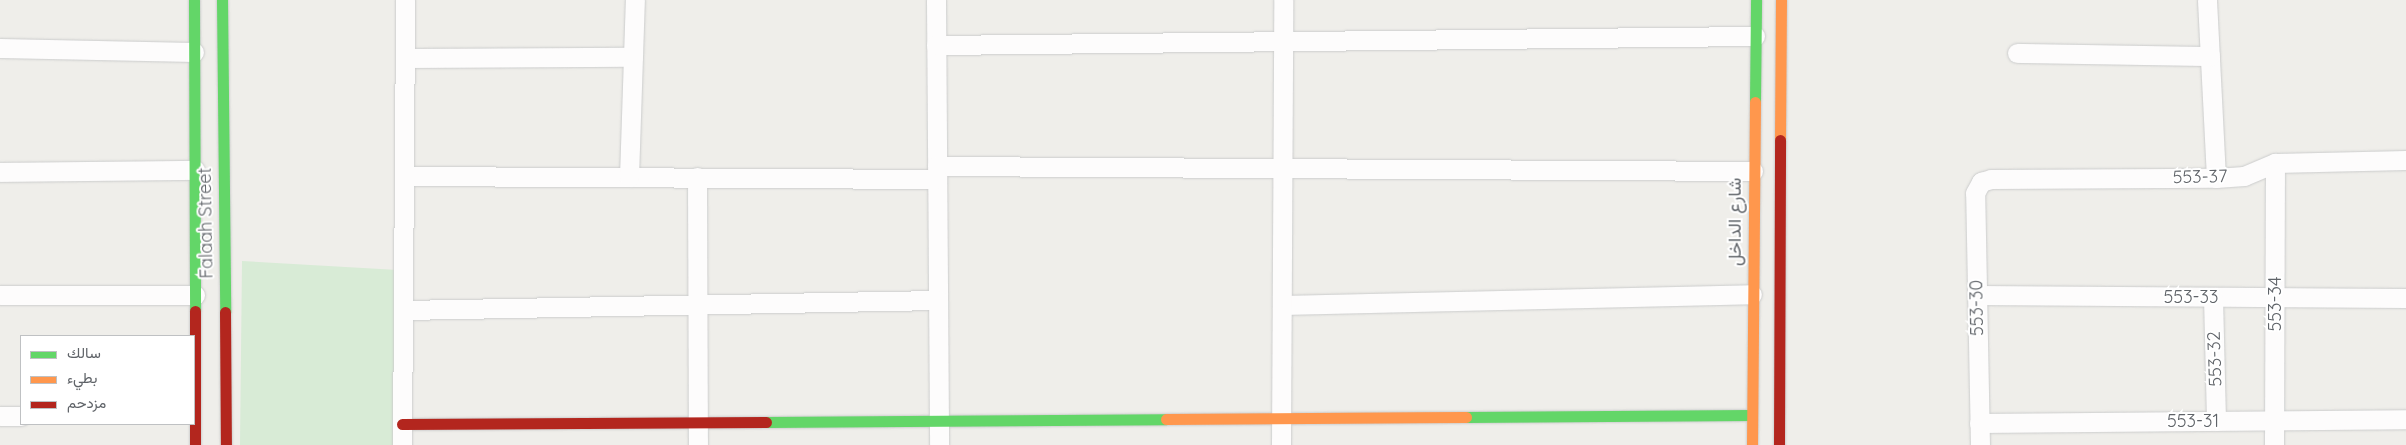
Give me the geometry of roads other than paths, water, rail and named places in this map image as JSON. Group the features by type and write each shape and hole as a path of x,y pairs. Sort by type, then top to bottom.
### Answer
{"main road":[{"name":"Falaah Street","path":"194,0 195,335"},
{"name":"Falaah Street","path":"222,0 226,445"},
{"name":"شارع الداخل","path":"1752,445 1756,0"},
{"path":"1779,445 1781,0"},
{"path":"402,424 1281,419 1752,414"},
{"name":"Falaah Street","path":"194,425 195,445"}],"street":[{"path":"402,445 406,0"},
{"path":"629,177 635,0"},
{"path":"936,0 939,445"},
{"path":"1281,445 1283,0"},
{"path":"2207,0 2216,178"},
{"path":"936,45 1755,36"},
{"path":"0,48 194,52"},
{"path":"2017,53 2210,56"},
{"path":"405,58 633,57"},
{"name":"553-37","path":"1991,179 2216,178 2244,176 2275,163 2406,160"},
{"name":"553-34","path":"2274,445 2275,163"},
{"path":"404,176 697,178 1282,167 1753,171"},
{"path":"0,172 195,170"},
{"path":"697,178 698,445"},
{"name":"553-30","path":"1980,445 1975,193 1981,182 1991,179"},
{"path":"1282,305 1752,294"},
{"path":"0,295 195,295"},
{"name":"553-33","path":"1977,295 2406,298"},
{"name":"553-32","path":"2213,297 2216,421"},
{"path":"403,310 938,300"},
{"path":"0,416 20,416"},
{"name":"553-31","path":"1979,423 2406,419"}]}
